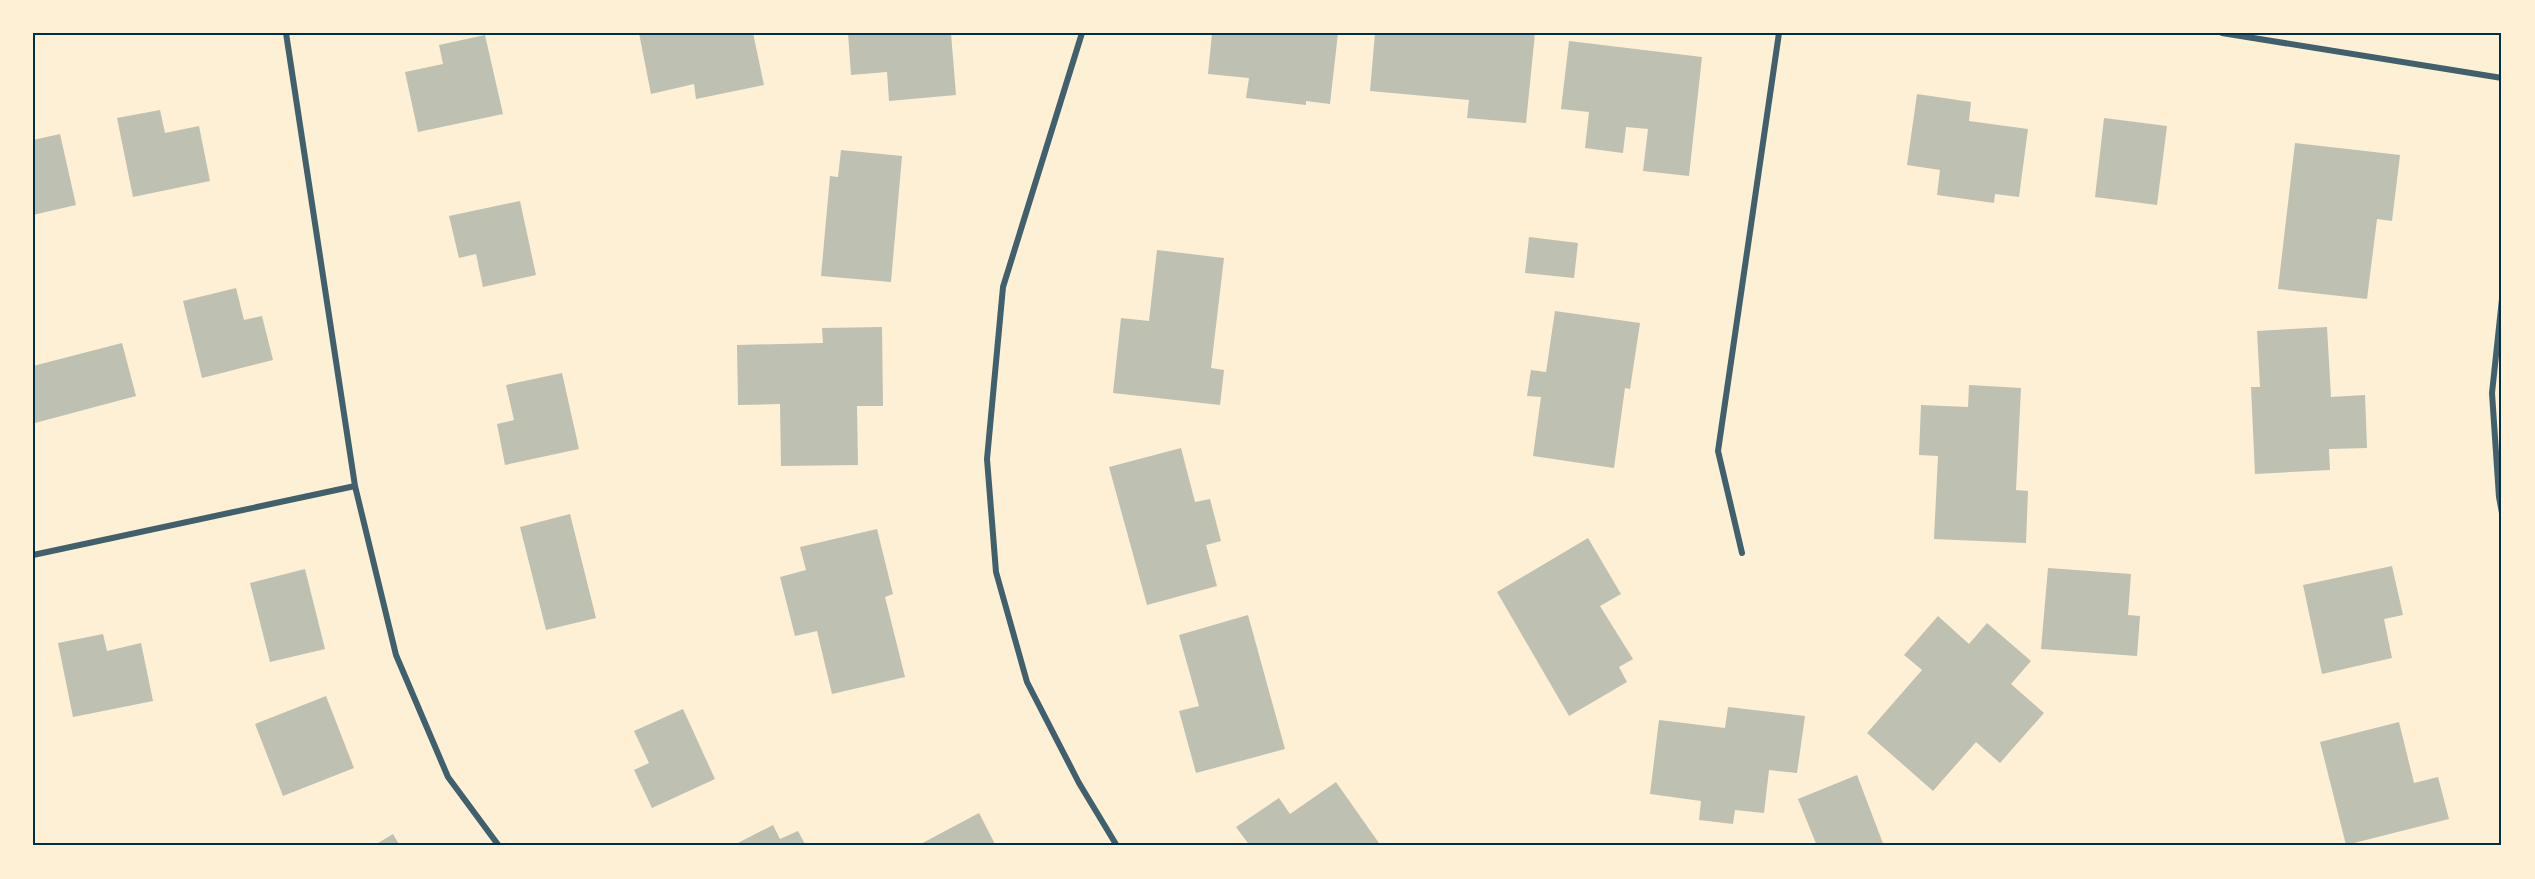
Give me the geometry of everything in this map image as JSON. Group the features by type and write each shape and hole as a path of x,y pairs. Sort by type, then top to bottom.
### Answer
{"street":[{"path":"286,33 355,486 396,655 448,777 499,846"},
{"path":"1082,33 1003,287 987,459 996,572 1028,682 1079,783 1117,846"},
{"path":"1742,553 1718,451 1779,33"},
{"path":"2222,33 2502,78"},
{"path":"2502,299 2492,393 2502,513"},
{"path":"33,555 355,486"}],"building":[{"path":"639,33 753,33 764,85 696,99 694,84 651,94"},
{"path":"848,33 951,33 956,95 889,101 887,72 851,75"},
{"path":"1212,33 1338,33 1330,104 1306,101 1306,105 1246,98 1249,78 1208,74"},
{"path":"1375,33 1535,33 1526,123 1467,118 1469,100 1370,91"},
{"path":"485,35 503,114 418,132 405,72 443,64 439,45"},
{"path":"1569,41 1702,57 1689,176 1643,171 1648,129 1626,127 1623,153 1585,148 1589,112 1561,109"},
{"path":"1917,94 1971,102 1969,121 2028,129 2019,197 1995,194 1994,203 1937,195 1940,170 1907,165"},
{"path":"160,110 165,133 199,126 210,181 133,197 117,118"},
{"path":"2104,118 2167,126 2157,205 2095,197"},
{"path":"60,134 76,205 33,215 33,140"},
{"path":"2295,143 2400,155 2392,221 2377,219 2367,299 2278,289"},
{"path":"841,150 902,156 891,282 821,276 830,176 838,177"},
{"path":"520,201 536,275 483,287 476,254 459,258 449,216"},
{"path":"1529,237 1578,243 1574,278 1525,273"},
{"path":"1157,250 1224,258 1211,368 1224,370 1220,405 1113,393 1121,318 1149,321"},
{"path":"236,288 244,320 262,316 273,360 202,378 183,301"},
{"path":"1555,311 1640,323 1630,389 1625,388 1614,468 1533,456 1541,397 1527,396 1531,370 1546,372"},
{"path":"882,327 883,406 857,406 858,465 781,466 780,404 738,405 737,345 823,343 822,328"},
{"path":"2327,327 2331,397 2365,395 2367,448 2329,449 2330,470 2255,474 2251,387 2260,387 2257,331"},
{"path":"122,343 136,396 35,423 33,366"},
{"path":"562,373 579,449 505,465 497,424 514,420 506,385"},
{"path":"1969,385 2021,388 2016,490 2028,491 2026,543 1934,539 1938,456 1919,455 1921,405 1968,407"},
{"path":"1181,448 1195,502 1210,499 1221,541 1206,545 1217,586 1147,605 1109,467"},
{"path":"570,514 596,618 546,630 520,527"},
{"path":"877,529 893,594 885,597 905,677 832,694 817,631 795,636 780,577 806,570 800,547"},
{"path":"1588,538 1621,594 1600,606 1633,659 1619,667 1627,682 1569,716 1497,592"},
{"path":"2392,566 2403,615 2384,619 2392,658 2322,674 2303,585"},
{"path":"2048,568 2131,574 2128,615 2140,616 2137,656 2041,649"},
{"path":"305,569 325,649 270,662 250,583"},
{"path":"1248,615 1285,749 1196,773 1179,711 1199,706 1179,635"},
{"path":"1938,616 1969,644 1987,623 2031,661 2011,684 2044,713 2000,763 1976,742 1933,791 1867,733 1922,670 1904,655"},
{"path":"103,634 107,651 141,643 153,701 73,717 58,643"},
{"path":"326,696 354,768 283,796 255,724"},
{"path":"1728,707 1805,716 1797,773 1769,770 1764,813 1735,810 1733,824 1699,820 1701,801 1650,794 1659,720 1725,728"},
{"path":"683,709 715,779 652,808 634,770 649,763 634,731"},
{"path":"2399,722 2414,783 2438,777 2449,819 2346,845 2320,742"},
{"path":"1857,775 1884,846 1817,846 1798,799"},
{"path":"1336,782 1381,846 1250,846 1236,827 1279,798 1290,814"},
{"path":"979,813 996,846 917,846"},
{"path":"773,825 780,839 798,831 806,846 732,846"},
{"path":"393,834 400,846 373,846"}]}
